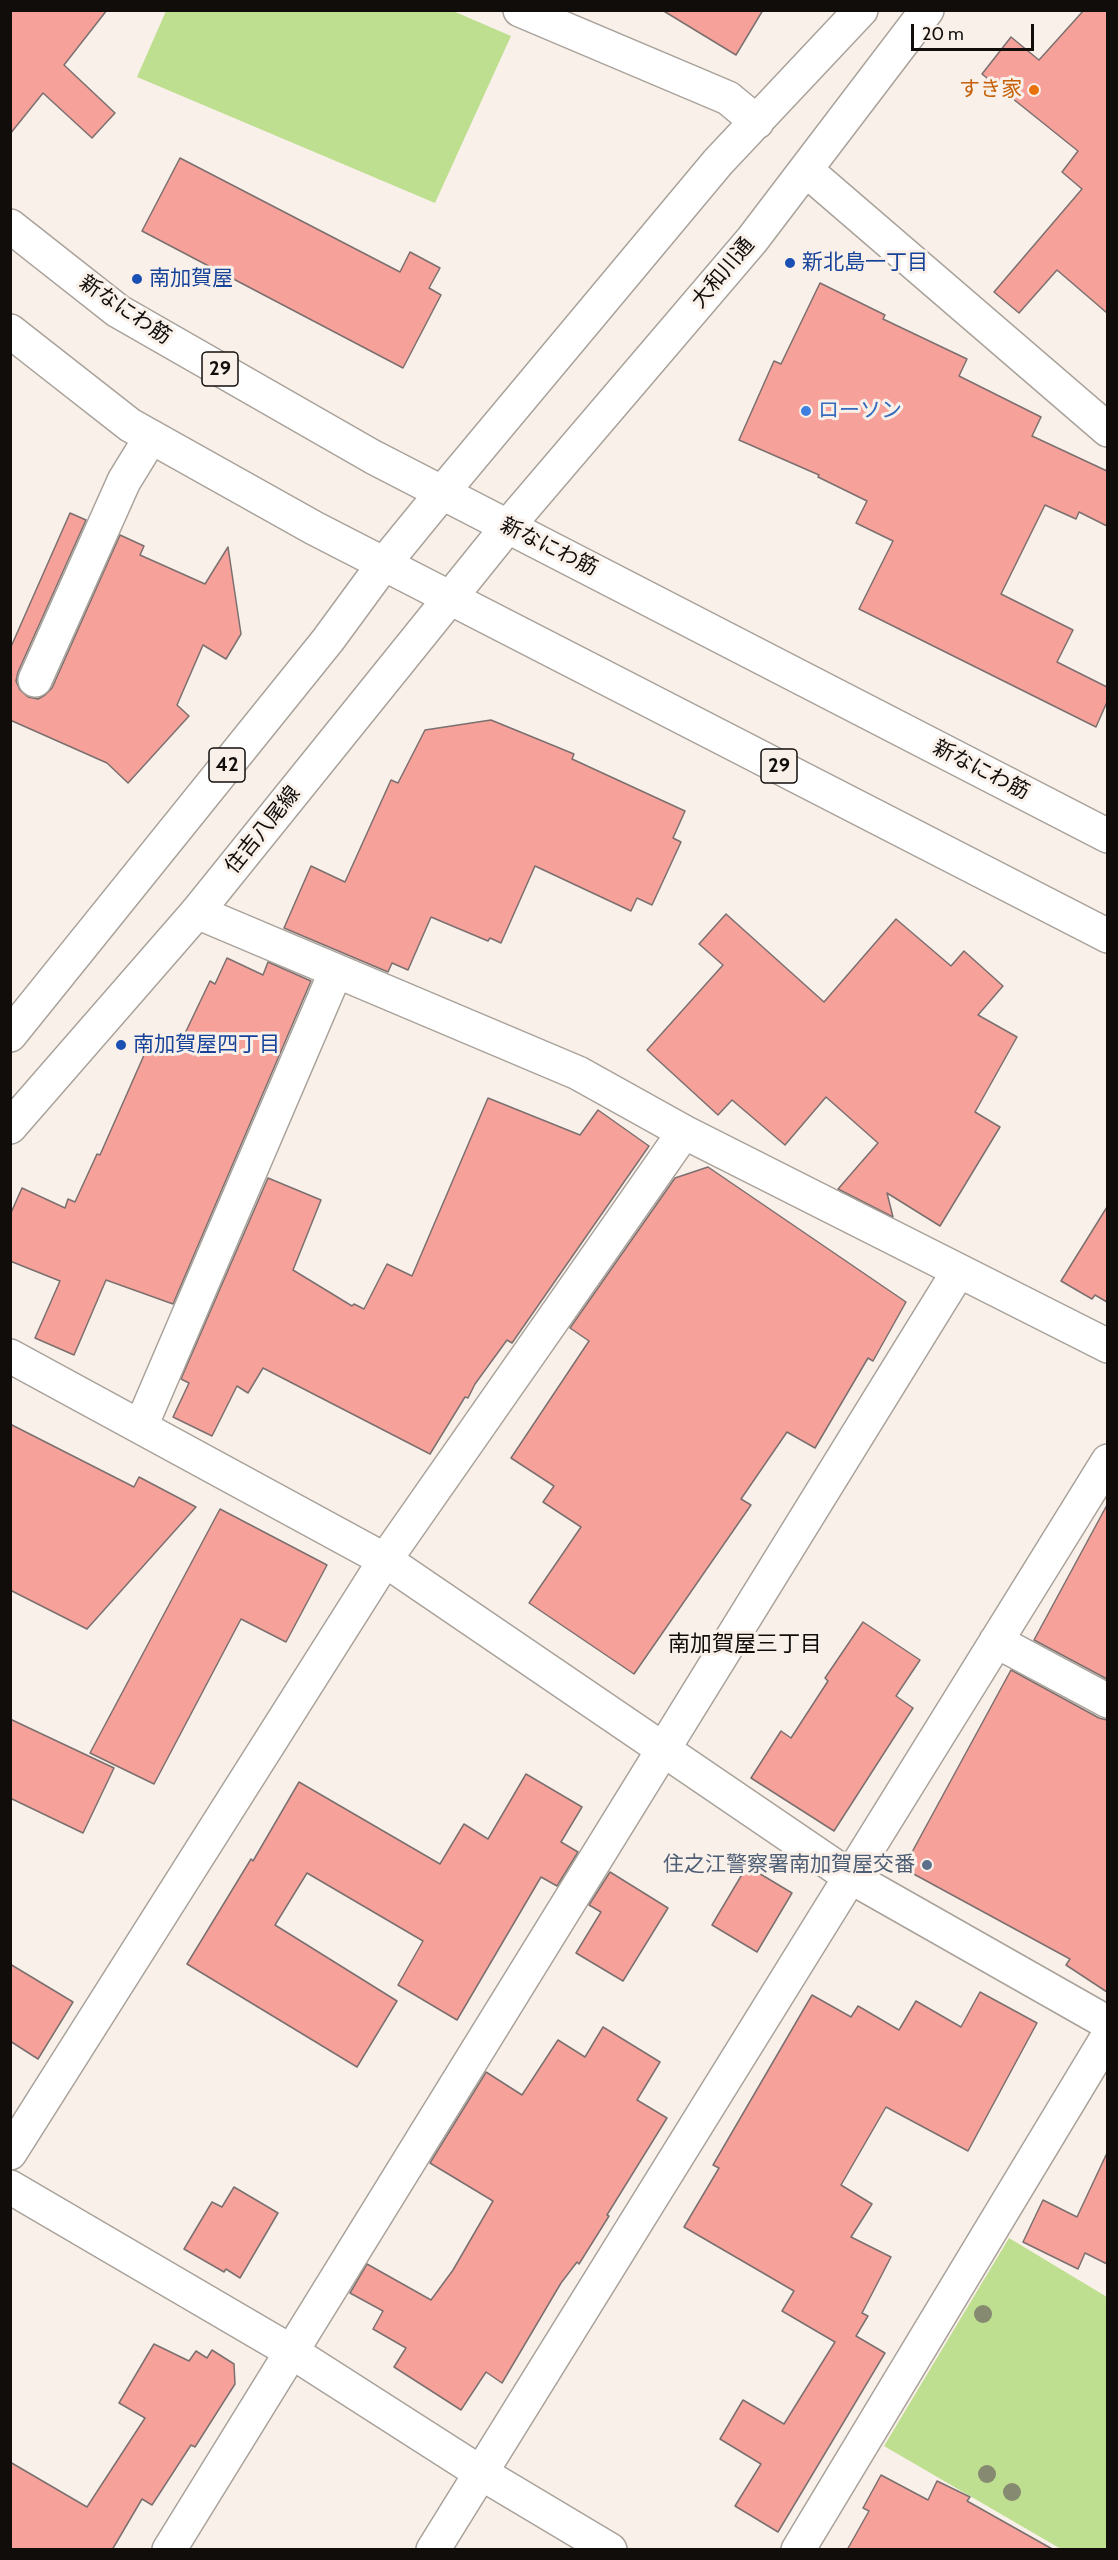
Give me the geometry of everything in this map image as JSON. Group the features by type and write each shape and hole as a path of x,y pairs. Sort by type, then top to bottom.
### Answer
{"street":[{"path":"520,10 729,98 757,122"},
{"path":"441,494 718,162 861,10"},
{"name":"大和川通","path":"508,526 752,240 927,10"},
{"path":"806,170 1107,430"},
{"name":"新なにわ筋","path":"10,226 118,311 373,457 1107,836"},
{"name":"29","path":"10,331 130,425 383,565 1107,936"},
{"path":"35,680 124,481 151,437"},
{"name":"42","path":"10,1035 328,640 383,565 441,494"},
{"name":"住吉八尾線","path":"10,1127 197,912 508,526"},
{"path":"197,912 578,1073 684,1132 1107,1346"},
{"path":"141,1426 336,971"},
{"path":"10,2153 385,1560 684,1132"},
{"path":"169,2550 958,1272"},
{"path":"10,1356 385,1560 849,1876 1107,2023"},
{"path":"433,2550 1107,1461"},
{"path":"996,1641 1107,1701"},
{"path":"798,2550 1107,2036"},
{"path":"10,2187 292,2352 481,2473 610,2550"}],"green space":[{"path":"166,11 453,11 511,36 435,203 137,77"},
{"path":"1009,2238 1107,2297 1107,2549 1061,2549 884,2446"}],"building":[{"path":"10,10 107,10 64,65 115,113 92,138 43,93 10,134"},
{"path":"662,10 763,10 736,55"},
{"path":"1084,10 1107,10 1107,313 1057,270 1019,313 994,292 1082,189 1062,172 1078,151 982,74 1011,37 1039,60"},
{"path":"180,158 400,272 410,252 440,268 429,288 441,295 403,368 142,231"},
{"path":"820,283 885,315 883,319 967,359 959,376 1041,417 1032,436 1107,471 1107,526 1079,512 1076,519 1045,505 1001,594 1073,630 1057,662 1107,687 1107,702 1096,727 859,609 893,541 856,523 867,501 818,477 819,475 739,440 774,361 781,364"},
{"path":"70,513 86,520 18,672 16,681 20,690 28,697 38,699 52,688 120,535 144,546 140,555 205,584 228,547 241,634 226,659 203,645 177,705 189,716 128,783 107,763 10,720 10,649"},
{"path":"491,720 574,754 572,759 685,811 673,838 681,842 652,905 637,898 631,911 535,866 501,943 490,938 488,941 431,917 408,970 392,963 388,972 284,928 311,866 345,882 391,780 398,783 425,730"},
{"path":"726,914 824,1002 896,919 951,966 964,951 1003,986 978,1015 1017,1037 975,1112 1000,1127 940,1226 887,1193 893,1217 838,1189 878,1143 826,1097 785,1145 732,1100 718,1115 647,1050 723,965 699,944"},
{"path":"227,958 263,975 268,962 311,981 173,1304 106,1280 74,1355 35,1338 60,1281 10,1261 10,1215 22,1188 65,1208 68,1199 75,1202 97,1154 100,1155 152,1037 178,1048 210,981 215,984"},
{"path":"488,1098 580,1135 598,1110 649,1146 512,1343 507,1340 475,1384 468,1398 465,1397 430,1454 263,1368 248,1393 237,1386 212,1436 173,1417 189,1383 181,1379 268,1178 321,1200 293,1270 352,1306 354,1304 364,1309 387,1264 412,1276"},
{"path":"708,1167 906,1302 873,1361 868,1358 815,1448 787,1432 741,1499 751,1505 634,1674 529,1603 581,1527 543,1502 554,1486 511,1458 589,1341 570,1328 675,1178"},
{"path":"1107,1207 1107,1302 1095,1295 1092,1299 1061,1281"},
{"path":"10,1424 134,1487 139,1477 196,1507 87,1629 10,1590"},
{"path":"1107,1505 1107,1679 1034,1640"},
{"path":"220,1509 327,1565 286,1642 241,1619 154,1784 90,1753"},
{"path":"863,1622 920,1660 896,1696 913,1708 834,1831 751,1778 781,1731 791,1738 828,1681 825,1678"},
{"path":"1011,1670 1099,1718 1107,1720 1107,1992 1066,1965 1070,1959 910,1872 912,1868 905,1865"},
{"path":"10,1719 114,1768 83,1833 10,1798"},
{"path":"526,1774 582,1807 561,1842 578,1852 557,1886 541,1877 457,2020 398,1985 423,1941 307,1873 275,1925 397,2001 357,2067 187,1964 251,1859 253,1861 299,1782 440,1864 464,1824 488,1839"},
{"path":"747,1866 792,1893 757,1952 712,1925"},
{"path":"610,1872 668,1908 623,1981 576,1953 601,1912 589,1905"},
{"path":"10,1964 73,2002 38,2059 10,2041"},
{"path":"980,1992 1037,2023 968,2151 886,2107 841,2185 872,2204 851,2237 891,2257 862,2313 868,2316 856,2336 885,2353 778,2532 735,2506 761,2464 720,2439 743,2400 784,2424 835,2342 782,2311 794,2291 684,2227 719,2168 713,2165 812,1995 851,2017 858,2006 899,2030 916,2001 961,2027"},
{"path":"603,2027 660,2062 637,2100 667,2118 579,2264 577,2262 561,2283 502,2383 486,2372 461,2410 394,2367 406,2348 373,2329 383,2311 350,2293 367,2264 431,2300 453,2270 493,2201 430,2163 486,2072 522,2095 558,2040 585,2057"},
{"path":"1107,2153 1107,2264 1085,2253 1078,2269 1023,2242 1043,2200 1077,2217"},
{"path":"234,2187 278,2213 240,2278 226,2269 224,2272 184,2249 212,2202 222,2207"},
{"path":"154,2344 189,2361 196,2351 207,2358 212,2350 234,2364 235,2384 195,2447 191,2445 152,2505 142,2499 112,2550 10,2550 10,2462 87,2507 145,2418 119,2403"},
{"path":"881,2475 928,2500 937,2481 970,2497 967,2501 1054,2550 847,2550 869,2511 863,2508"}],"place":[{"name":"すき家","path":"1034,90"},
{"name":"新北島一丁目","path":"790,263"},
{"name":"南加賀屋","path":"137,279"},
{"name":"ローソン","path":"806,411"},
{"name":"南加賀屋四丁目","path":"121,1045"},
{"name":"住之江警察署南加賀屋交番","path":"927,1865"}],"district":[{"name":"南加賀屋三丁目","path":"745,1645"}]}
